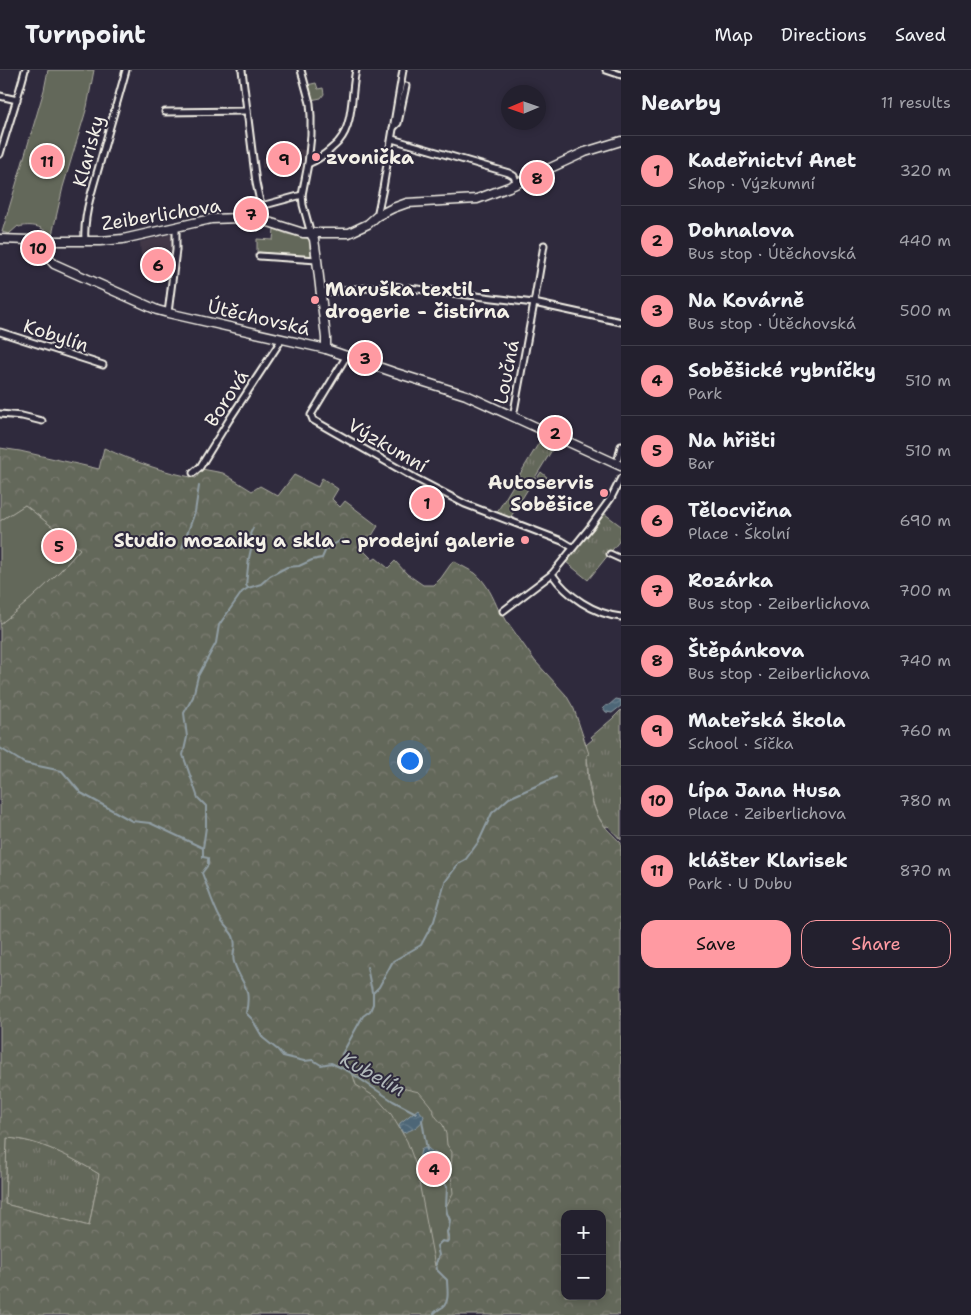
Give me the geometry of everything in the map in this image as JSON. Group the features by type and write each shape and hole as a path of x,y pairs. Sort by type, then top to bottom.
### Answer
{"street":[{"path":"0,154 1,144 17,100 25,70"},
{"name":"Klarisky","path":"85,241 86,220 95,181 126,70"},
{"path":"242,70 256,183 261,206 261,219"},
{"path":"301,70 310,103 311,116 308,164 302,195 303,205 314,239 326,349"},
{"path":"308,164 324,156 343,135 349,118 356,70"},
{"path":"377,216 403,70"},
{"path":"606,70 621,75"},
{"path":"393,128 398,123 406,86"},
{"path":"0,96 17,100"},
{"path":"165,112 247,111"},
{"path":"392,139 509,173 514,176 518,184"},
{"name":"Zeiberlichova","path":"0,239 85,241 123,239 211,219 251,218 261,219 295,232 311,234 349,233 377,216 407,203 477,199 518,184 585,152 621,141"},
{"path":"261,206 302,195"},
{"path":"168,313 176,250 176,227"},
{"name":"Útěchovská","path":"48,241 48,257 54,264 157,310 326,349 466,395 619,465"},
{"name":"Loučná","path":"513,417 544,245"},
{"path":"259,256 317,260"},
{"path":"321,292 392,286 400,287"},
{"path":"409,288 534,303 621,322"},
{"name":"Kobylín","path":"0,332 103,365"},
{"name":"Borová","path":"193,473 200,467 282,339"},
{"name":"Výzkumní","path":"346,357 311,415 313,420 414,478 465,504 562,541 572,547"},
{"path":"0,414 42,420"},
{"path":"619,465 621,446"},
{"path":"504,610 552,574 611,498 621,478"},
{"path":"610,554 621,559"},
{"path":"552,574 559,584 576,599 596,610 621,617"}],"shaded area":[{"path":"281,147 306,150 304,170 262,168 262,158 281,158"},
{"path":"172,234 171,275 143,271 145,256 141,255 140,242"}],"green space":[{"path":"48,70 94,70 87,107 63,187 52,235 36,226 18,226 9,234 2,232 44,90"},
{"path":"316,83 318,89 323,88 324,94 321,98 311,100 307,85"},
{"path":"274,229 309,239 311,257 257,252 257,239 273,240"},
{"path":"543,436 557,442 510,518 497,512"},
{"path":"0,448 99,469 104,448 149,466 184,476 196,478 202,469 223,473 252,491 260,486 278,496 294,475 318,487 322,478 338,489 332,499 340,507 345,501 378,526 363,550 373,560 376,558 388,568 395,561 407,574 423,585 434,585 453,561 475,573 483,581 499,611 501,610 535,661 566,695 574,709 589,754 587,755 587,771 593,805 602,823 621,843 621,1315 0,1315 0,624 42,588 80,549 25,505 0,521","holes":["7,1138 19,1139 43,1146 66,1156 99,1174 89,1226 5,1204"]},
{"path":"541,472 547,477 540,488 534,483"},
{"path":"25,505 80,549 22,607 0,624 0,521"},
{"path":"605,514 621,526 621,539 588,580 566,562"},
{"path":"621,710 621,840 608,826 606,827 595,809 590,788 586,745 593,739 591,737"},
{"path":"352,1072 364,1078 378,1080 419,1092 443,1125 447,1145 452,1152 451,1175 453,1193 446,1207 450,1223 447,1231 447,1241 441,1242 437,1246 439,1257 435,1266 415,1163 407,1141 391,1114 377,1098 356,1085"},
{"path":"7,1138 19,1139 43,1146 77,1161 99,1174 89,1226 5,1204"}],"water":[{"path":"616,699 621,700 621,706 612,713 606,712 603,708"},
{"path":"418,1109 424,1116 423,1119 419,1125 403,1133 399,1126 400,1123"},
{"path":"422,1148 428,1148 443,1160 446,1171 445,1182 425,1180 421,1174 419,1164"}],"waterway":[{"path":"182,548 195,512 199,486"},
{"path":"248,588 246,585 253,540 250,534 253,528"},
{"path":"203,848 206,806 198,798 183,755 187,737 184,713 193,697 198,676 216,643 219,625 242,592 261,584 270,576 287,567 299,566 322,558 326,549 343,539"},
{"name":"Kubelín","path":"0,748 24,763 62,771 81,793 132,821 150,823 203,848 203,857 208,858 208,865 202,873 218,915 232,934 234,940 234,962 248,996 246,1013 252,1019 263,1038 283,1056 304,1061 313,1060 321,1065 331,1063 348,1071 393,1101 416,1113"},
{"path":"348,1070 342,1054 363,1016 370,1011 373,1004 373,993 379,987 393,961 421,945 434,921 445,882 479,841 492,813 509,798 556,777"},
{"path":"367,967 372,992"},
{"name":"Kubelín","path":"422,1120 427,1150"},
{"name":"Kubelín","path":"433,1315 443,1307 447,1301 448,1294 447,1280 437,1270 436,1263 439,1255 437,1246 442,1241 447,1242 449,1239 447,1232 450,1220 446,1207 447,1187 443,1181"}],"place":[{"name":"zvonička","path":"316,157"},
{"name":"Mateřská škola","path":"284,159"},
{"name":"klášter Klarisek","path":"47,161"},
{"name":"Štěpánkova","path":"537,178"},
{"name":"Rozárka","path":"251,214"},
{"name":"Lípa Jana Husa","path":"38,248"},
{"name":"Tělocvična","path":"158,265"},
{"name":"Maruška textil - drogerie - čistírna","path":"315,300"},
{"name":"Na Kovárně","path":"365,358"},
{"name":"Dohnalova","path":"555,433"},
{"name":"Autoservis Soběšice","path":"604,493"},
{"name":"Kadeřnictví Anet","path":"427,503"},
{"name":"Studio mozaiky a skla - prodejní galerie","path":"525,540"},
{"name":"Na hřišti","path":"59,546"},
{"name":"Soběšické rybníčky","path":"434,1169"}]}
